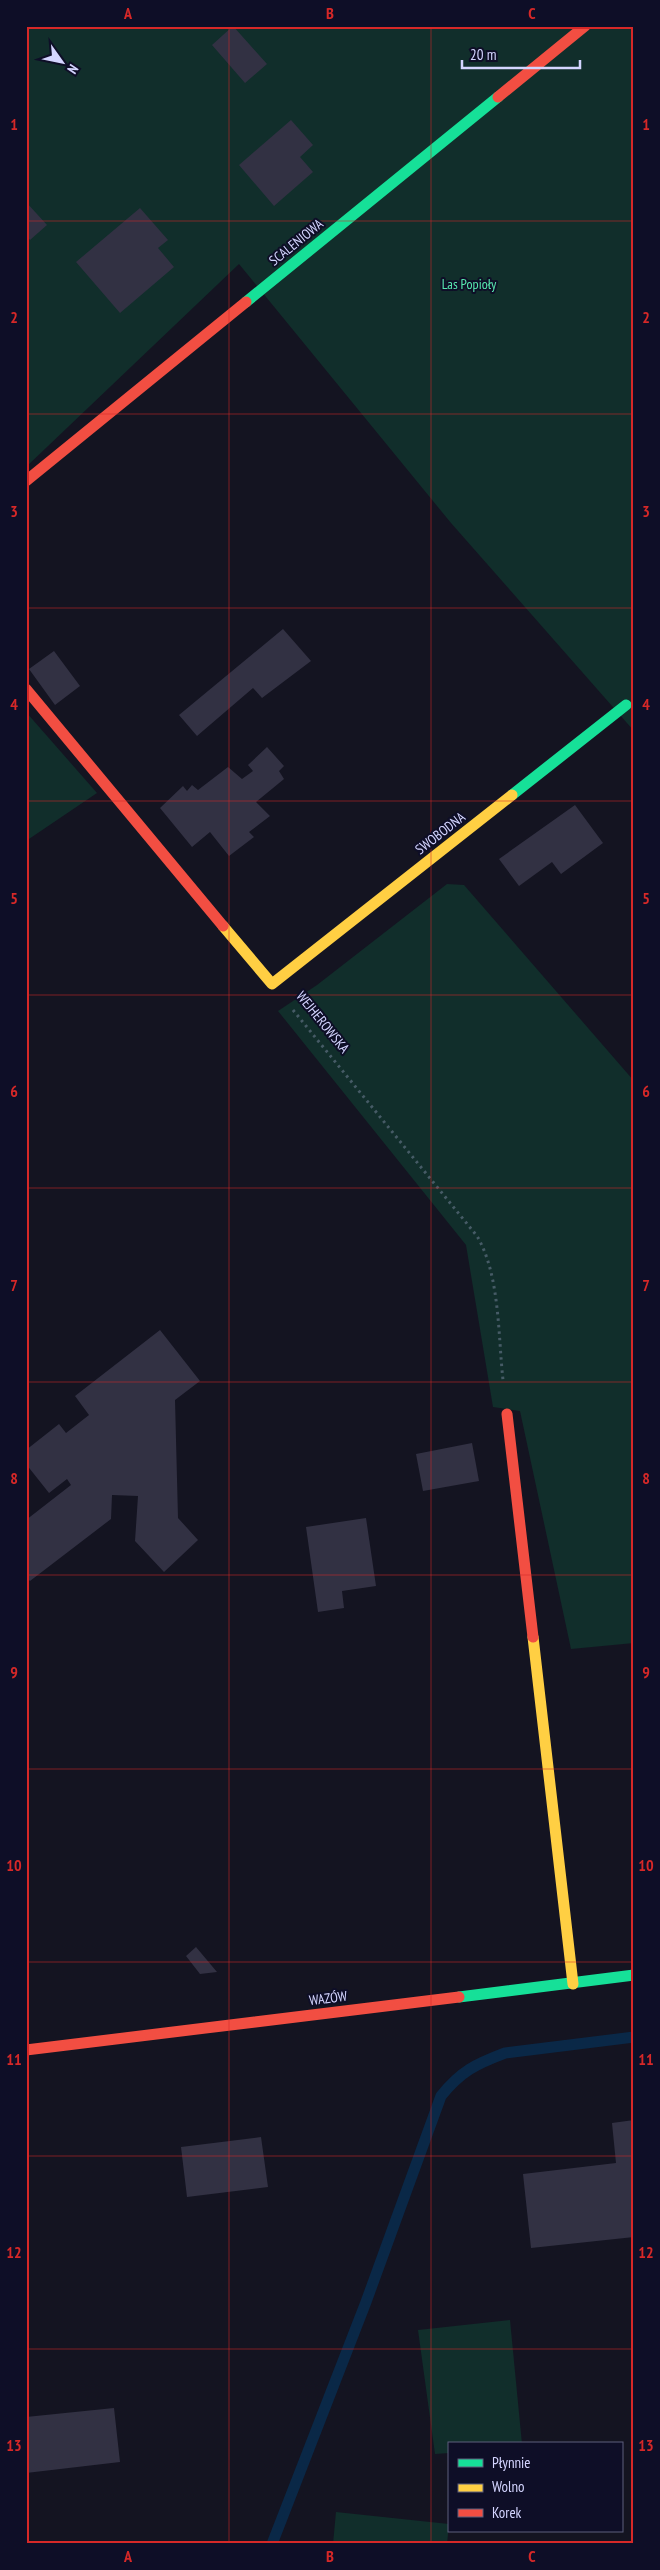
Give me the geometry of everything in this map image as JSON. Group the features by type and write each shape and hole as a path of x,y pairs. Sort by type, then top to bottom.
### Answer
{"street":[{"name":"SCALENIOWA","path":"26,481 585,26"},
{"path":"26,689 272,984"},
{"name":"SWOBODNA","path":"272,984 626,705"},
{"path":"507,1414 573,1984"},
{"name":"WAZÓW","path":"26,2050 634,1975"}],"path":[{"name":"WEJHEROWSKA","path":"272,984 477,1236 486,1251 492,1274 507,1414"}],"green space":[{"name":"Las Popioły","path":"26,26 634,26 634,731 451,523 239,264 26,467"},
{"path":"26,712 97,793 26,841"},
{"path":"447,884 464,885 634,1081 634,1643 571,1649 520,1411 493,1407 466,1245 278,1011 317,985"},
{"path":"510,2320 522,2442 448,2442 448,2453 435,2454 418,2330"},
{"path":"336,2512 448,2524 447,2544 333,2544"}],"building":[{"path":"233,26 267,64 245,83 212,45"},
{"path":"291,120 313,145 300,157 313,172 274,206 239,165"},
{"path":"26,202 47,225 30,240 26,235"},
{"path":"140,208 168,240 158,248 174,267 120,313 76,262"},
{"path":"283,629 311,661 262,698 253,688 197,736 179,715"},
{"path":"54,651 80,686 55,705 29,669"},
{"path":"267,747 284,766 279,771 284,779 256,802 270,816 249,832 254,837 229,856 210,832 192,847 160,808 183,786 187,791 192,785 198,790 228,767 242,779 253,771 248,765"},
{"path":"575,805 603,843 561,874 552,862 519,886 499,859"},
{"path":"160,1330 200,1381 175,1400 178,1518 198,1540 164,1572 135,1541 138,1496 112,1495 111,1519 30,1581 26,1577 26,1520 71,1485 67,1479 49,1493 26,1464 26,1450 59,1424 66,1433 89,1415 75,1396"},
{"path":"472,1443 479,1481 423,1491 416,1454"},
{"path":"366,1518 376,1586 342,1591 344,1608 318,1612 306,1527"},
{"path":"196,1947 217,1972 200,1974 186,1956"},
{"path":"634,2120 634,2237 531,2248 523,2174 616,2163 612,2123"},
{"path":"261,2137 268,2187 187,2197 181,2147"},
{"path":"114,2408 120,2462 26,2473 26,2417"}],"waterway":[{"path":"272,2544 366,2302 441,2096 462,2074 505,2053 634,2037"}],"traffic: fast":[{"path":"246,302 498,97"},
{"path":"512,795 626,705"},
{"path":"459,1997 634,1975"}],"traffic: slow":[{"path":"223,926 272,984 512,795"},
{"path":"533,1637 573,1984"}],"traffic: jam":[{"path":"498,97 585,26"},
{"path":"26,481 246,302"},
{"path":"26,689 223,926"},
{"path":"507,1414 533,1637"},
{"path":"26,2050 459,1997"}]}
